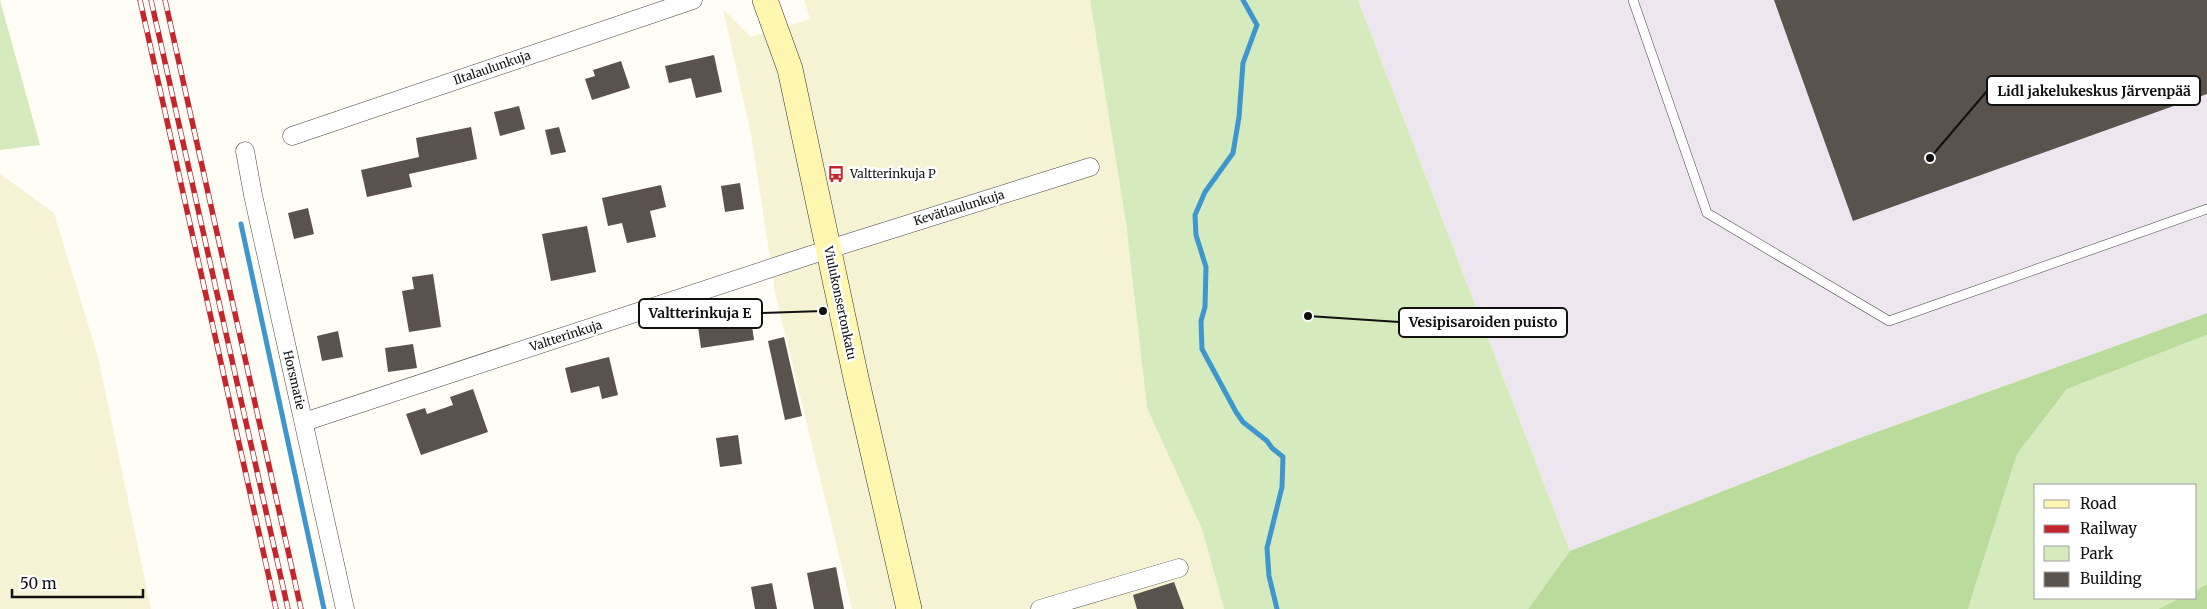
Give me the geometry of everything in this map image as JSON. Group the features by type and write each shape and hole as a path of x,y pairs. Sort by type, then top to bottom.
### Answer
{"street":[{"name":"Iltalaulunkuja","path":"292,136 693,0"},
{"name":"Viulukonsertonkatu","path":"765,0 790,69 908,609"},
{"name":"Horsmatie","path":"245,151 252,195 345,609"},
{"name":"Kevätlaulunkuja","path":"828,249 1090,167"},
{"name":"Valtterinkuja","path":"304,422 828,249"},
{"path":"1040,609 1179,568"}],"lane":[{"path":"1633,0 1707,213 1889,321 2207,209"}],"shaded area":[{"path":"804,0 1090,0 1126,223 1147,408 1202,529 1224,609 852,609 776,297 751,134 723,9 751,37 810,19"},
{"path":"1358,0 2207,0 2207,313 1846,443 1570,551"},
{"path":"0,174 54,213 98,357 151,609 0,609"}],"green space":[{"path":"0,0 40,145 0,150"},
{"path":"1090,0 1358,0 1570,551 1528,609 1224,609 1202,529 1147,408 1126,223"},
{"path":"2207,313 2207,335 2067,389 2017,454 1968,609 1528,609 1570,551 1846,443"},
{"path":"2207,335 2207,584 2197,589 2197,484 2034,484 2034,599 2178,599 2158,609 1968,609 2017,454 2067,389"},
{"path":"2207,584 2207,609 2158,609 2178,599 2197,599 2197,589"}],"building":[{"path":"1774,0 2207,0 2207,94 1853,221"},
{"path":"714,55 722,92 696,98 691,78 669,83 665,66"},
{"path":"621,61 630,88 592,100 585,79 595,76 593,70"},
{"path":"519,106 525,129 500,136 494,112"},
{"path":"471,127 477,159 409,174 412,187 367,197 361,170 419,157 416,138"},
{"path":"559,127 566,152 551,155 545,130"},
{"path":"740,183 744,209 725,212 721,186"},
{"path":"661,185 666,207 650,211 656,237 627,243 622,223 608,226 602,198"},
{"path":"308,208 314,234 294,239 288,213"},
{"path":"587,226 596,272 551,281 542,234"},
{"path":"433,274 441,327 409,332 402,291 414,289 412,277"},
{"path":"750,311 754,340 701,348 697,319"},
{"path":"338,331 343,357 322,361 317,336"},
{"path":"784,337 802,416 785,420 768,341"},
{"path":"413,344 417,368 388,372 385,348"},
{"path":"609,357 618,395 602,399 599,386 571,393 565,368"},
{"path":"473,389 488,432 421,455 406,414 425,408 427,414 453,405 450,397"},
{"path":"738,435 742,464 720,467 716,438"},
{"path":"836,567 844,609 814,609 807,573"},
{"path":"1174,582 1184,609 1137,609 1133,595"},
{"path":"772,583 777,609 755,609 751,587"}],"waterway":[{"path":"1243,0 1257,25 1243,63 1239,117 1233,153 1205,192 1195,215 1196,235 1206,267 1205,307 1201,321 1202,349 1243,422 1267,441 1283,457 1282,487 1267,548 1269,576 1277,609"},
{"path":"241,224 324,609"}],"railway":[{"path":"140,0 276,609"},
{"path":"151,0 288,609"},
{"path":"165,0 301,609"}],"place":[{"name":"Lidl jakelukeskus Järvenpää","path":"1930,158"},
{"name":"Valtterinkuja P","path":"836,174"},
{"name":"Valtterinkuja E","path":"823,311"},
{"name":"Vesipisaroiden puisto","path":"1308,316"}]}
